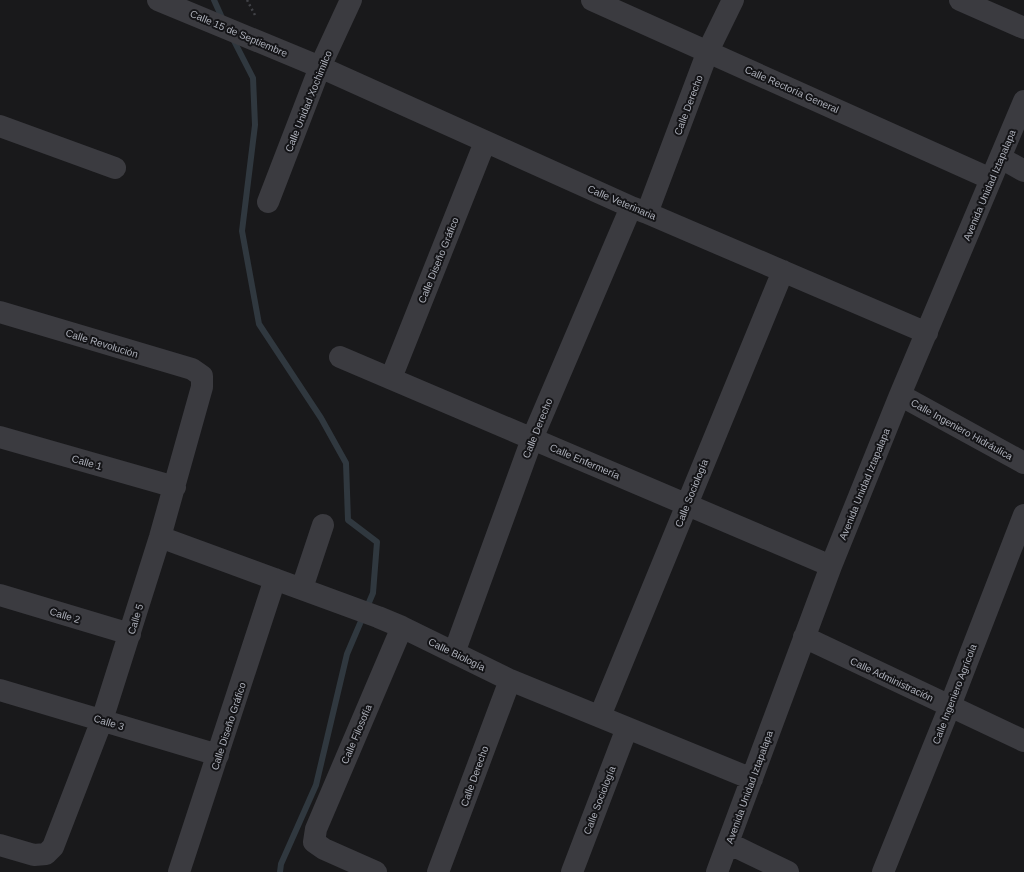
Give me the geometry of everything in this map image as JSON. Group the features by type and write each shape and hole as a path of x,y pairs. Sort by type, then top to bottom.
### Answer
{"street":[{"name":"Calle 15 de Septiembre","path":"158,0 320,67"},
{"name":"Calle Unidad Xochimilco","path":"268,202 320,67 351,0"},
{"name":"Calle Rectoría General","path":"592,0 991,179"},
{"name":"Calle Derecho","path":"454,653 532,439 639,210 708,51 733,0"},
{"path":"960,0 1024,28"},
{"name":"Calle Veterinaria","path":"320,67 639,210 926,333"},
{"name":"Avenida Unidad Iztapalapa","path":"717,872 831,566 900,395 1024,101"},
{"path":"0,126 115,168"},
{"name":"Calle Diseño Gráfico","path":"391,378 485,142"},
{"path":"1001,158 1024,171"},
{"name":"Calle Sociología","path":"600,716 686,504 783,272"},
{"name":"Calle Revolución","path":"0,312 192,370 202,376"},
{"name":"Calle Enfermería","path":"340,357 831,566"},
{"name":"Calle 5","path":"0,845 34,855 46,854 52,847 102,720 130,634 175,487 202,387 202,376"},
{"name":"Calle Ingeniero Hidráulica","path":"900,395 1024,463"},
{"name":"Calle 1","path":"0,437 175,487"},
{"name":"Calle Ingeniero Agrícola","path":"883,872 950,706 1024,514"},
{"path":"302,588 323,525"},
{"name":"Calle Biología","path":"160,537 378,617 402,627 510,680 752,779"},
{"name":"Calle Diseño Gráfico","path":"179,872 275,580"},
{"name":"Calle 2","path":"0,595 130,634"},
{"name":"Calle Filosofía","path":"376,872 324,849 314,842 316,829 402,627"},
{"name":"Calle Administración","path":"804,637 1024,742"},
{"name":"Calle Derecho","path":"438,872 510,680"},
{"name":"Calle 3","path":"0,690 218,755"},
{"name":"Calle Sociología","path":"572,872 627,728"},
{"path":"728,843 788,872"}],"waterway":[{"path":"214,0 223,20"},
{"path":"232,37 253,78 255,125 242,231 259,324 321,418 346,463 348,520 377,542 373,593 347,654 316,785 281,864 280,872"}]}
